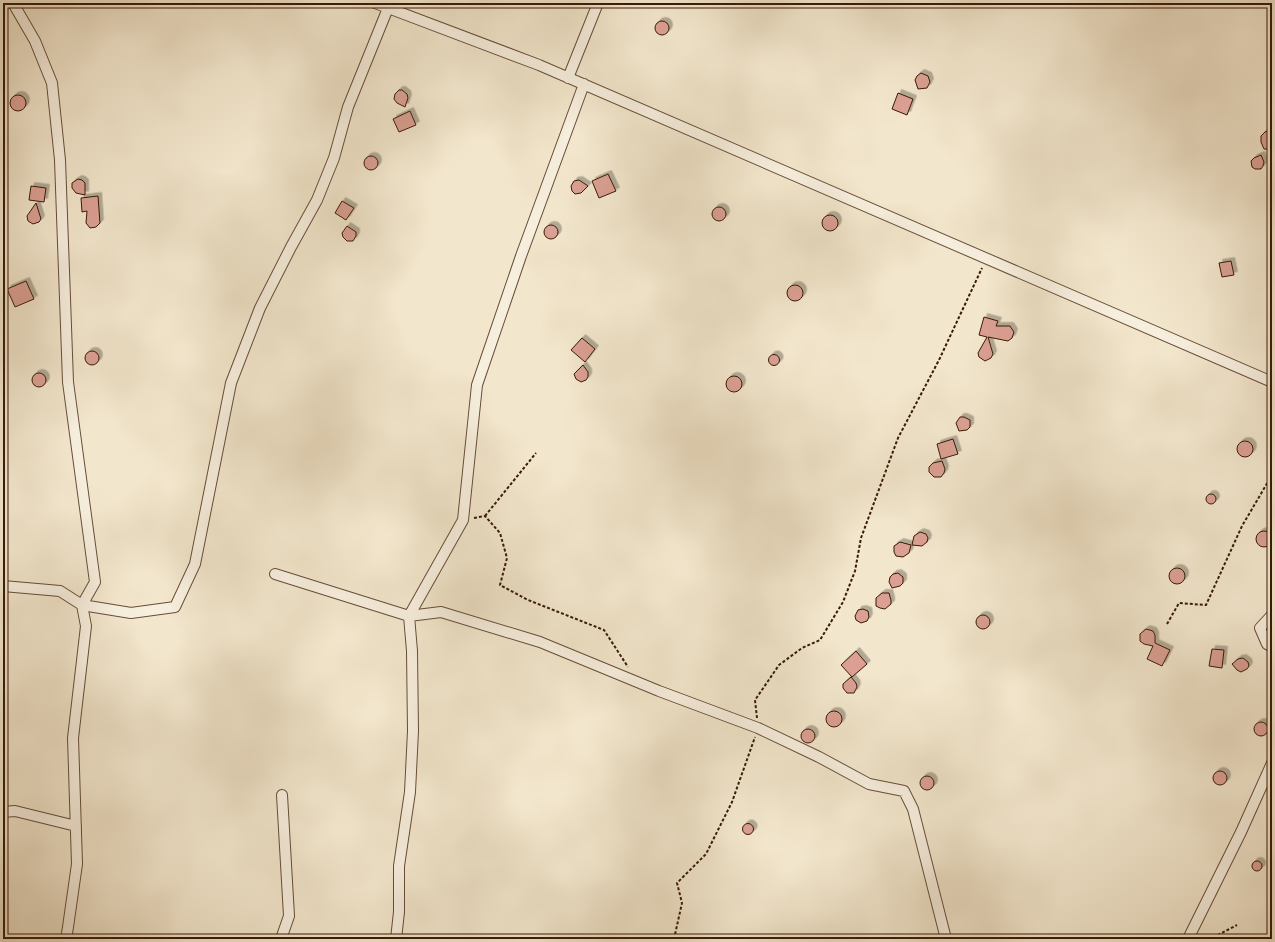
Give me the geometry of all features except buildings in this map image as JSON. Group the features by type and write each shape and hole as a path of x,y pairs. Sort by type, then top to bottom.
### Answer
{"street":[{"path":"13,3 35,41 52,83 60,160 68,382 95,582 82,605 86,626 73,738 77,864 66,939"},
{"path":"375,3 532,62 1272,382"},
{"path":"568,78 598,3"},
{"path":"3,586 60,591 82,605 131,613 175,607 195,564 231,383 260,308 290,246 317,200 334,158 348,107 388,8"},
{"path":"396,939 399,912 399,866 410,792 413,731 412,651 409,616 463,520 477,385 521,256 584,84"},
{"path":"275,574 409,616 441,612 540,642 638,682 758,728 819,757 869,784 904,791 914,809 946,939"},
{"path":"1272,615 1260,628 1267,644 1272,648"},
{"path":"1188,939 1241,832 1272,763"},
{"path":"281,939 289,916 282,795"},
{"path":"3,812 15,811 76,826"}],"path":[{"path":"674,939 682,903 677,883 706,854 732,802 758,728 755,700 779,665 802,648 820,640 843,602 855,571 861,538 898,438 939,360 986,259"},
{"path":"463,520 485,516 536,453"},
{"path":"1167,624 1180,603 1206,605 1242,526 1272,475"},
{"path":"485,516 500,533 507,558 500,585 528,600 604,630 638,682"},
{"path":"1217,939 1216,936 1237,925"}]}
